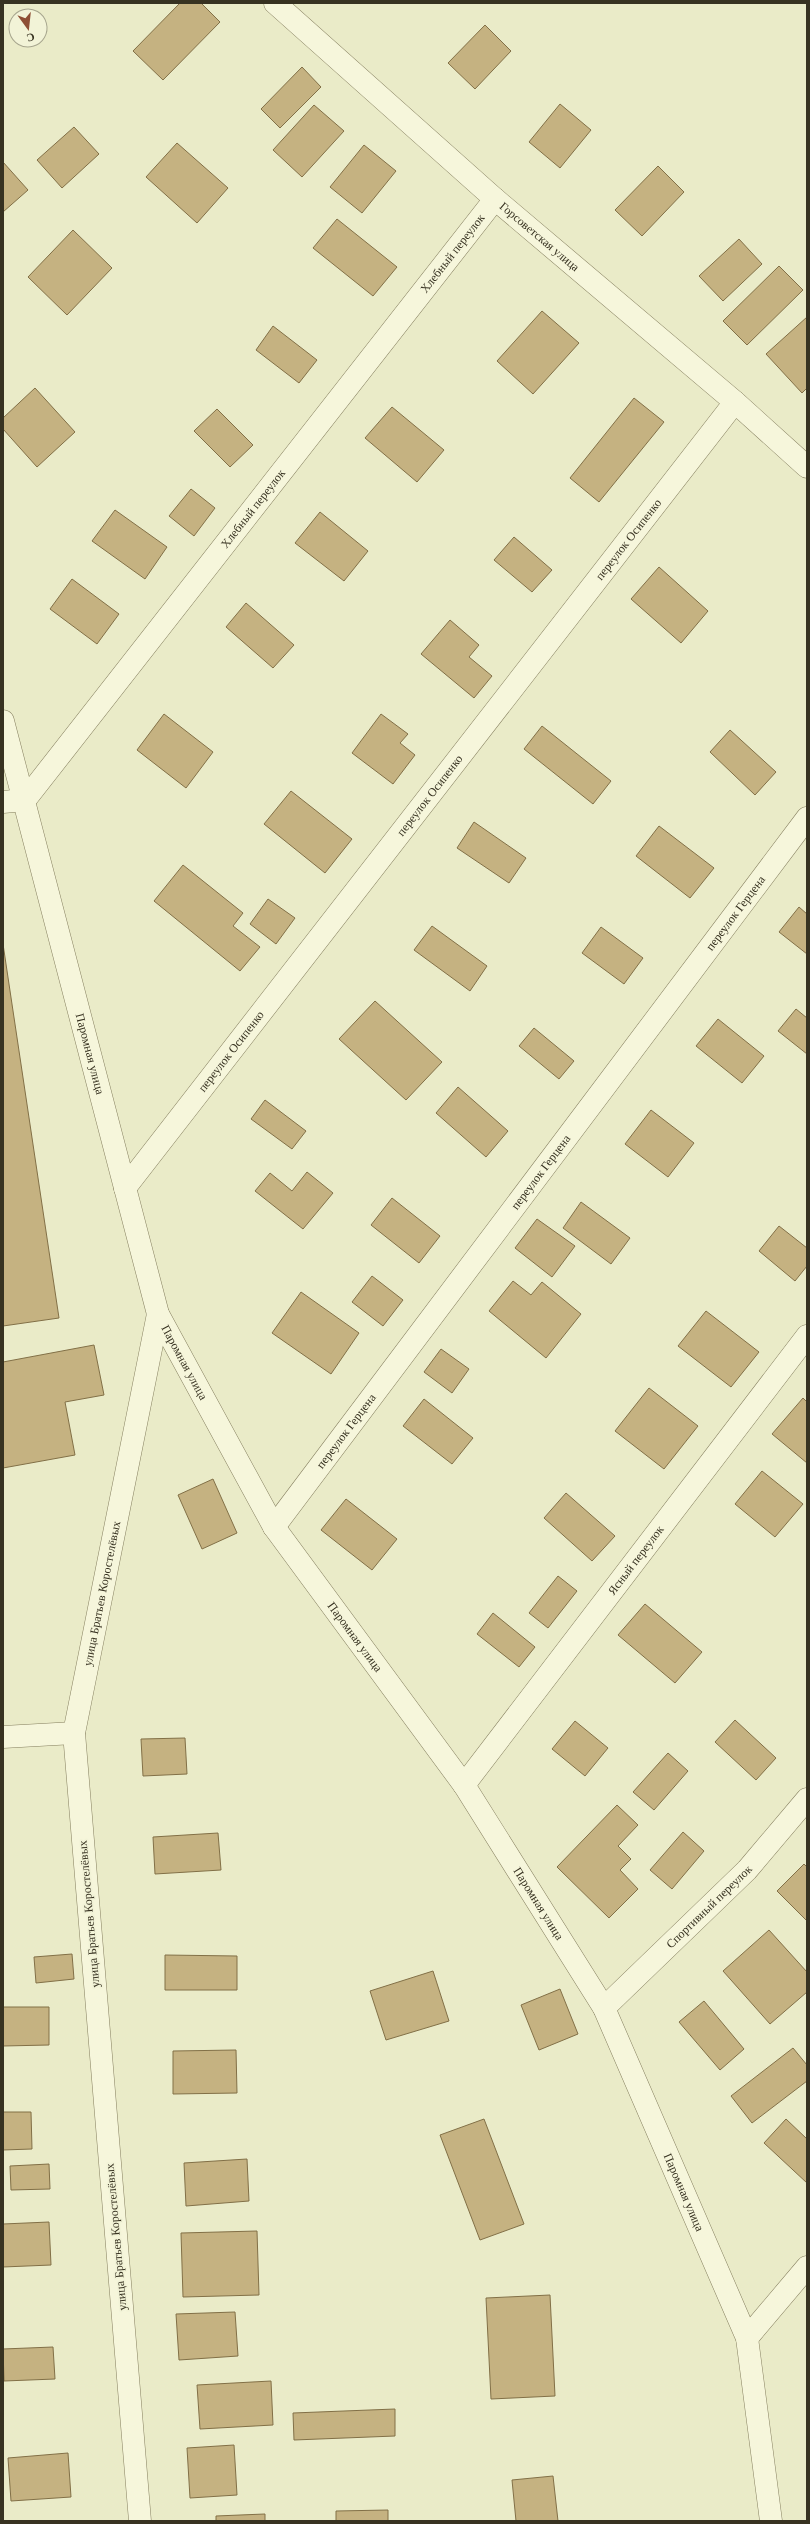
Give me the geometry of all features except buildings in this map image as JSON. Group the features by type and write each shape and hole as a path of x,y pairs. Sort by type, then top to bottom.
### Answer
{"street":[{"name":"Горсоветская улица","path":"275,3 495,199 735,402 807,467"},
{"name":"Хлебный переулок","path":"25,800 495,199"},
{"name":"переулок Осипенко","path":"125,1188 735,402"},
{"name":"Паромная улица","path":"3,721 25,800 158,1314 274,1528 464,1785 604,2008 747,2338 771,2521"},
{"path":"3,802 25,800"},
{"name":"переулок Герцена","path":"274,1528 807,818"},
{"name":"улица Братьев Коростелёвых","path":"140,2521 74,1734 158,1314"},
{"name":"Ясный переулок","path":"464,1785 807,1336"},
{"path":"3,1737 74,1734"},
{"name":"Спортивный переулок","path":"604,2008 747,1870 807,1798"},
{"path":"747,2338 807,2267"}]}
